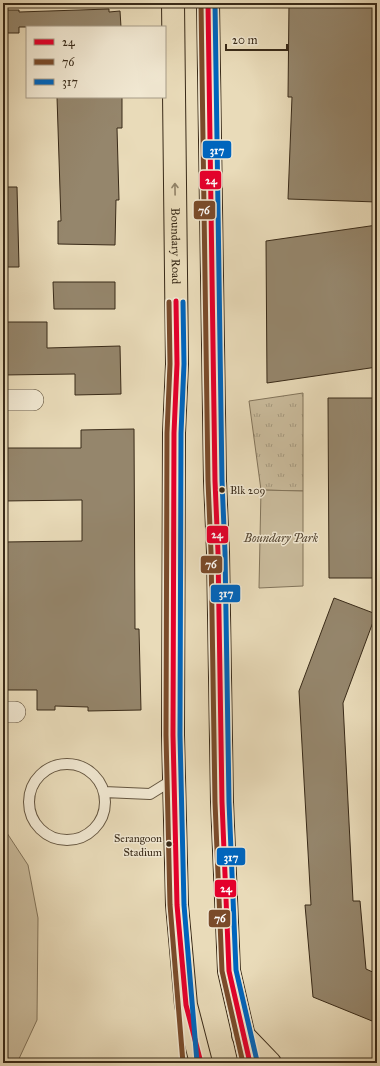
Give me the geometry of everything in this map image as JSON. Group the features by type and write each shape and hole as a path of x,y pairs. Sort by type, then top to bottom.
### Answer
{"main road":[{"name":"Boundary Road","path":"173,3 178,364 174,441 174,735 177,905 186,1005 201,1063"},
{"path":"208,3 222,802 229,971 250,1063"},
{"path":"186,1005 190,1063"},
{"path":"243,1035 270,1063"}],"street":[{"path":"3,400 33,400"}],"lane":[{"path":"65,763 78,765 90,771 99,780 104,792 105,804 103,816 97,826 88,834 77,839 65,840 53,837 42,830 33,820 29,808 29,795 33,783 42,773 52,766 65,763"},
{"path":"104,792 150,794 175,778"}],"green space":[{"path":"303,393 303,491 261,490 249,401"},
{"name":"Boundary Park","path":"261,490 303,491 303,586 259,588"},
{"path":"3,827 28,865 38,918 37,1020 17,1063 3,1063"}],"building":[{"path":"289,3 377,3 377,202 288,199 292,97 288,97"},
{"path":"109,9 109,12 120,11 121,26 26,26 19,27 19,33 3,33 3,10 19,10 19,12"},
{"path":"57,98 122,98 122,128 117,128 119,200 116,200 115,245 58,244 58,221 61,221"},
{"path":"3,187 17,187 19,267 3,267"},
{"path":"377,225 377,367 267,383 266,241"},
{"path":"53,282 115,282 115,309 54,309"},
{"path":"3,322 47,322 47,348 120,346 121,394 75,395 75,374 3,375"},
{"path":"328,398 377,398 377,578 329,578"},
{"path":"134,429 135,629 139,629 141,710 88,711 88,707 55,706 55,710 37,710 37,690 3,690 3,542 82,541 82,500 3,501 3,448 81,448 81,430"},
{"path":"334,598 376,614 343,703 353,901 360,901 366,969 377,974 377,1023 313,997 305,905 311,905 299,691"}],"transit line":[{"name":"76","path":"201,3 208,481 211,552 215,802 222,971 243,1063"},
{"name":"24","path":"208,3 215,481 218,552 222,802 229,971 250,1063"},
{"name":"317","path":"215,3 222,481 225,552 229,802 236,970 257,1061"},
{"name":"24","path":"176,301 177,364 174,433 173,735 177,905 186,1005 201,1063"},
{"name":"76","path":"169,302 170,364 167,433 166,735 170,905 183,1063"},
{"name":"317","path":"183,302 184,364 181,433 180,735 184,905 197,1062"}],"place":[{"name":"Blk 209","path":"222,490"},
{"name":"Serangoon Stadium","path":"169,844"}]}
